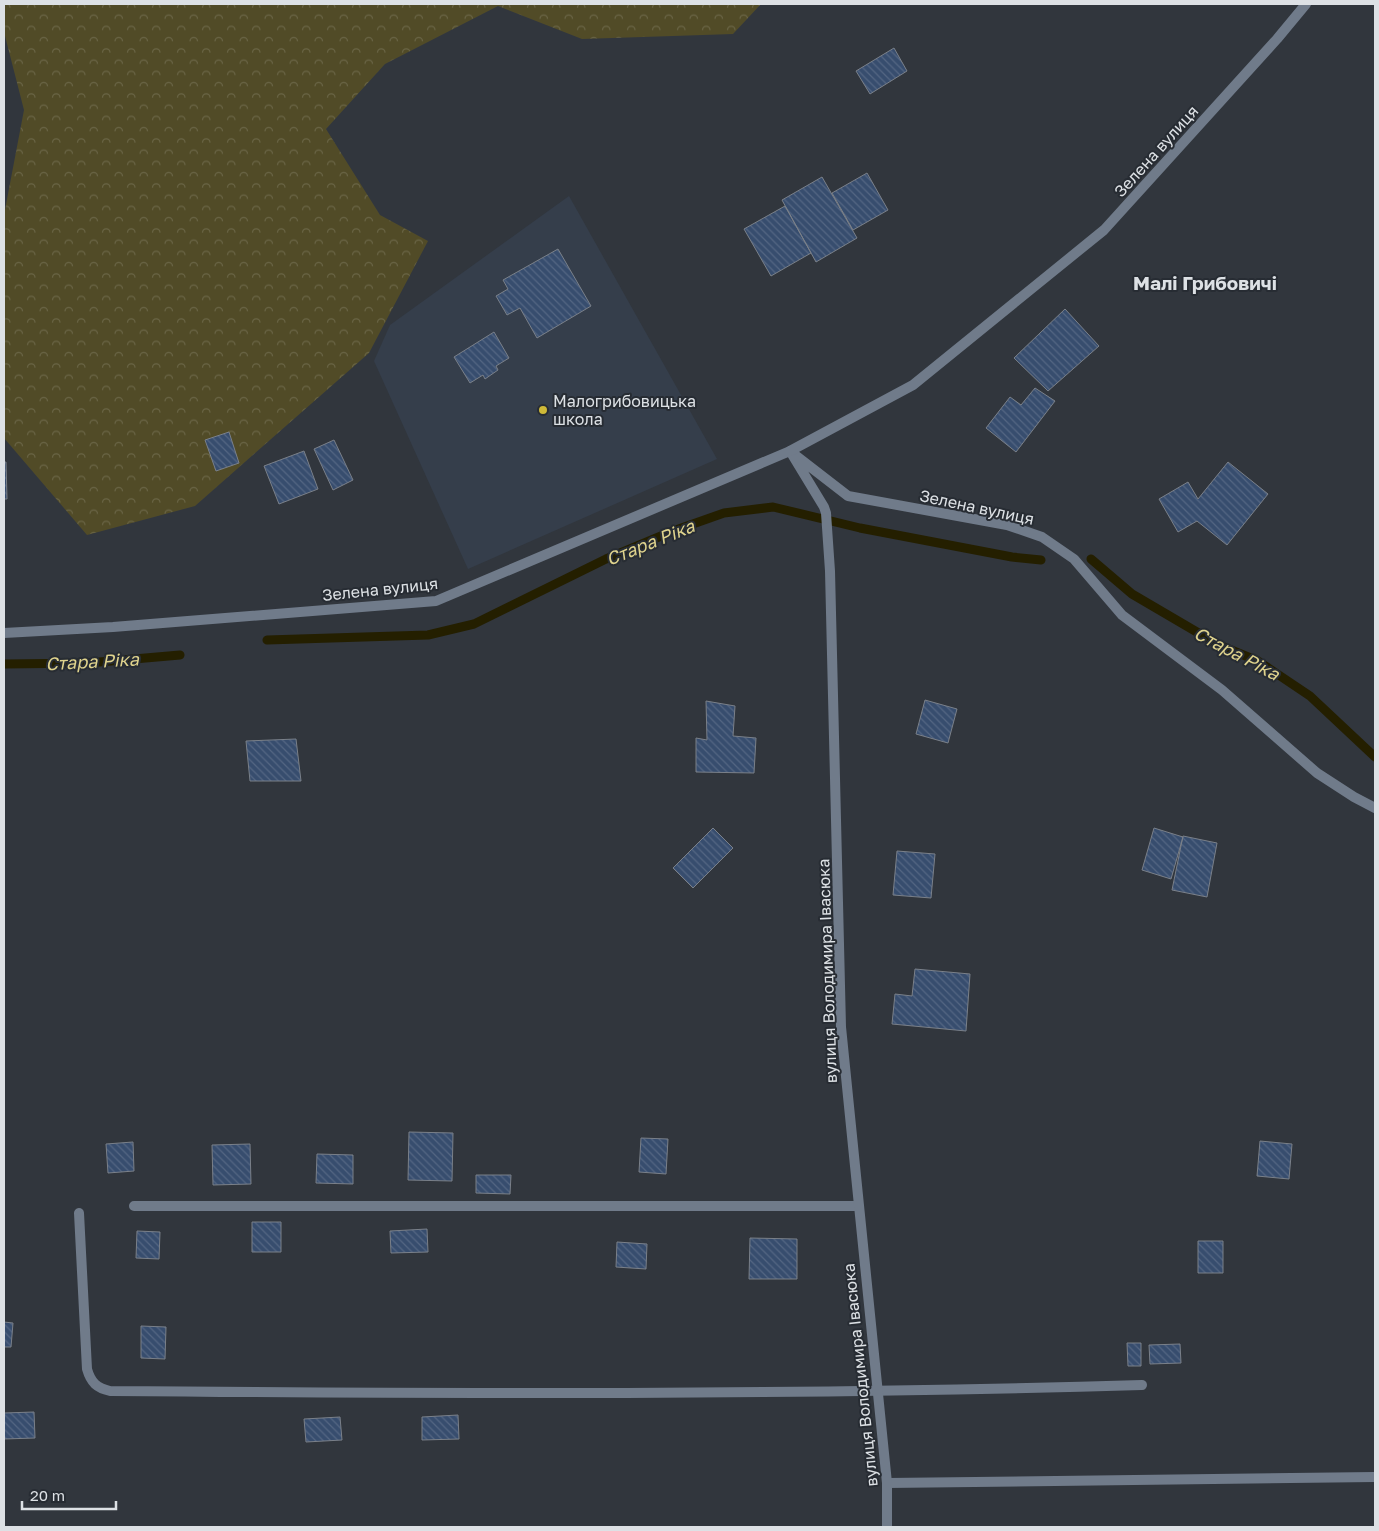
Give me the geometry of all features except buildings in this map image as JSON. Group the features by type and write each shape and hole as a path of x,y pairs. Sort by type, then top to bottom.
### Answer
{"street":[{"name":"Зелена вулиця","path":"4,633 113,627 436,601 790,451 912,385 1104,230 1277,39 1306,4"},
{"name":"Зелена вулиця","path":"790,451 848,496 1007,525 1042,537 1074,559 1122,615 1222,690 1317,773 1375,808"},
{"name":"вулиця Володимира Івасюка","path":"790,451 826,513 830,571 841,1027 887,1483 887,1527"},
{"path":"134,1206 858,1206"},
{"path":"79,1213 87,1369 91,1380 99,1388 110,1391 510,1394 877,1392 1142,1385"},
{"path":"887,1483 1375,1478"}],"shaded area":[{"name":"Малогрибовицька школа","path":"569,196 717,459 468,569 374,361 390,325"}],"green space":[{"path":"4,4 761,4 733,34 582,39 498,6 385,64 326,129 380,215 428,241 369,353 195,506 87,535 4,438 4,215 24,110 4,32"}],"waterway":[{"name":"Стара Ріка","path":"267,640 428,635 474,624 606,559 673,531 724,513 773,507 860,528 1012,557 1041,560"},
{"name":"Стара Ріка","path":"1091,559 1132,594 1219,645 1258,661 1310,696 1375,757"},
{"name":"Стара Ріка","path":"4,664 88,663 180,655"}],"place":[{"name":"Малогрибовицька школа","path":"543,410"}],"district":[{"name":"Малі Грибовичі","path":"1205,282"}]}
